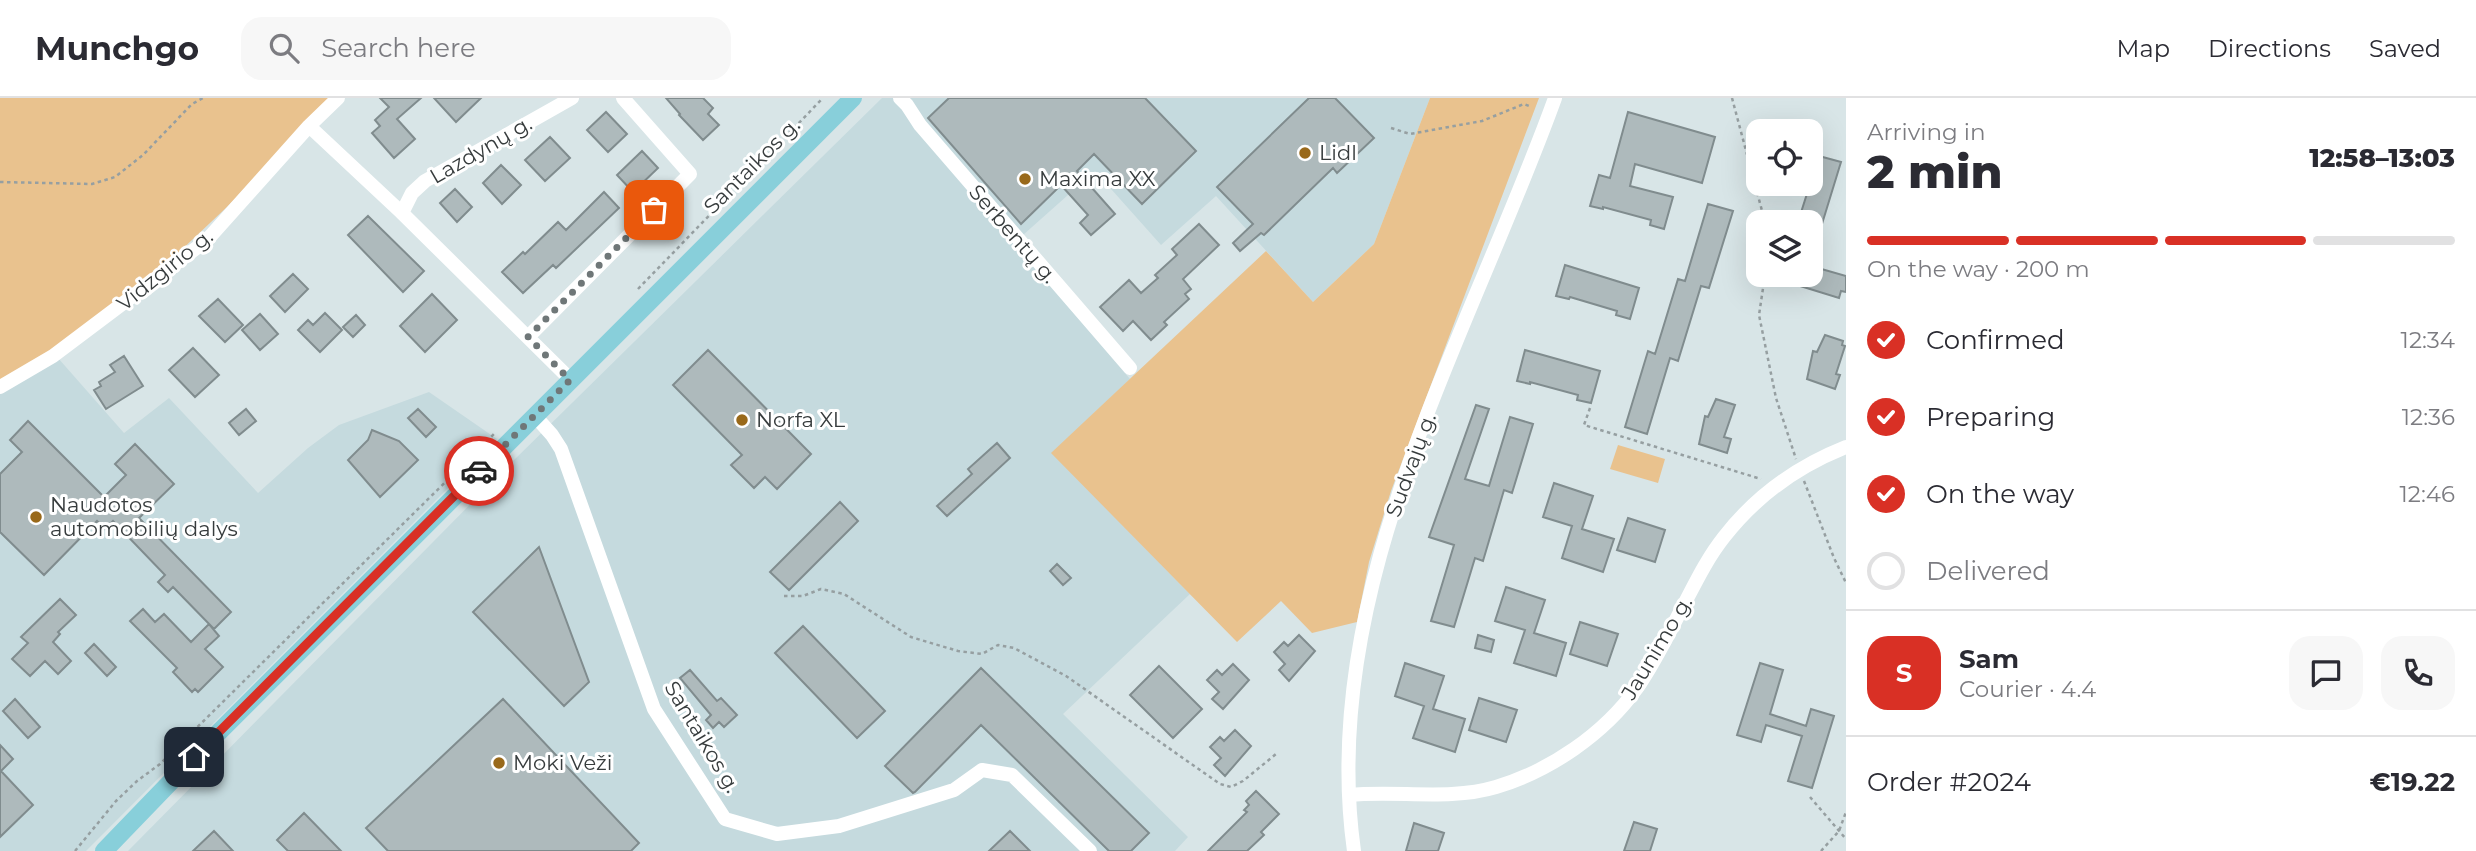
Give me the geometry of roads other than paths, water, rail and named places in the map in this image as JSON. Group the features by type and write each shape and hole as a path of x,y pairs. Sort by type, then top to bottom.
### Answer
{"main road":[{"name":"Santaikos g.","path":"104,851 212,739 853,98"}],"street":[{"name":"Vidzgirio g.","path":"0,387 53,356 207,240 309,126 338,98"},
{"name":"Lazdynų g.","path":"402,213 412,193 425,181 572,98"},
{"path":"528,337 690,174 623,98"},
{"name":"Serbentų g.","path":"900,98 1130,368"},
{"name":"Sudvajų g.","path":"1354,851 1349,795 1349,740 1367,599 1390,520 1483,274 1555,98"},
{"path":"309,126 402,213 570,380"},
{"name":"Santaikos g.","path":"535,416 561,449 654,709 725,819 778,834 827,828 852,823 954,790 982,770 1012,775 1090,851"},
{"name":"Jaunimo g.","path":"1349,795 1453,794 1494,788 1542,768 1579,746 1636,690 1652,665 1703,565 1743,514 1777,484 1815,459 1846,447"}],"place":[{"name":"Lidl","path":"1305,153"},
{"name":"Maxima XX","path":"1025,179"},
{"name":"Norfa XL","path":"742,420"},
{"name":"Naudotos automobilių dalys","path":"36,517"},
{"name":"Moki Veži","path":"499,763"}]}
